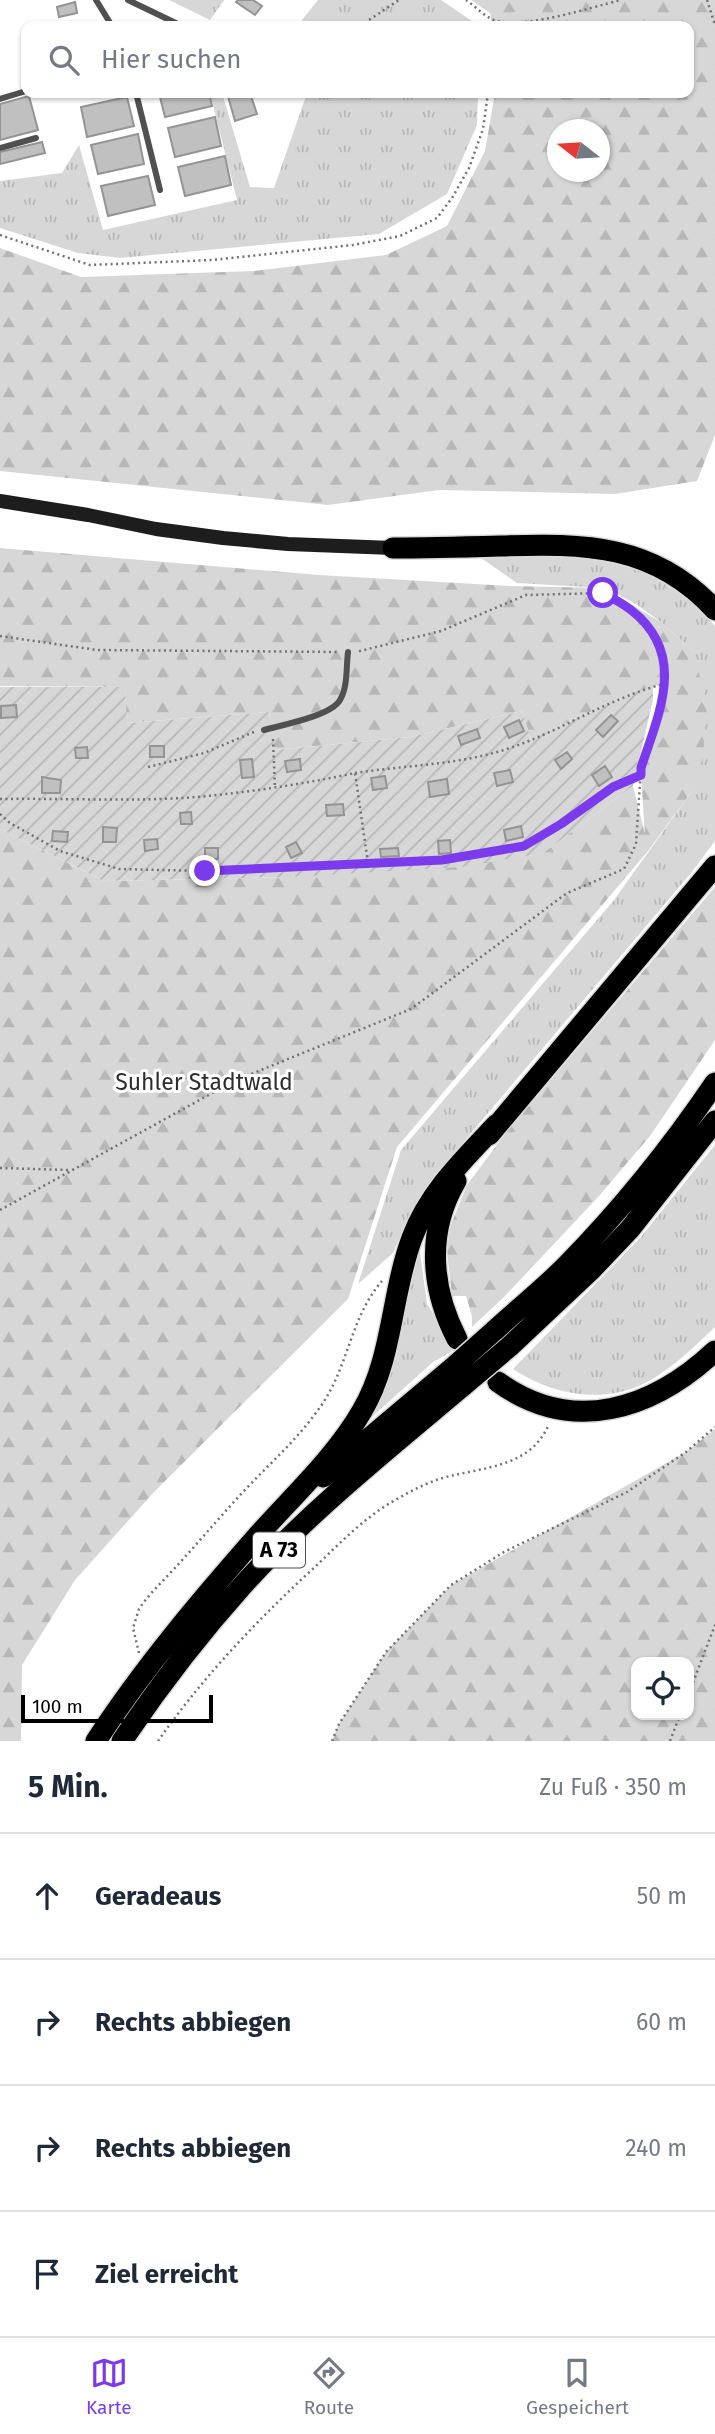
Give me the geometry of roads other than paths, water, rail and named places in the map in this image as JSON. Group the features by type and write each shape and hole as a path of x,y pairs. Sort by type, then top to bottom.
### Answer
{"highway":[{"path":"393,548 556,544 598,547 628,554 663,569 691,587 715,610"},
{"path":"233,1563 329,1456 362,1411 380,1366 402,1273 419,1223 443,1184 715,866"},
{"name":"A 73","path":"122,1741 168,1676 244,1584 379,1456 457,1377 494,1331 564,1268 613,1216 662,1157 715,1083"},
{"name":"A 73","path":"96,1741 148,1667 233,1563 283,1513 457,1377 509,1347 592,1269 629,1229 715,1121"},
{"path":"457,1339 437,1289 434,1261 437,1234 453,1187 497,1124"},
{"path":"498,1382 519,1396 555,1408 598,1411 643,1400 683,1378 715,1351"}],"main road":[{"path":"0,501 223,538 288,544 393,548"}],"lane":[{"path":"96,0 109,21"},
{"path":"128,0 172,21"},
{"path":"0,99 21,93"},
{"path":"137,98 160,190"},
{"path":"0,148 36,138"},
{"path":"264,730 325,713 340,702 348,652"}],"park label":[{"name":"Suhler Stadtwald","path":"204,1082"}]}
